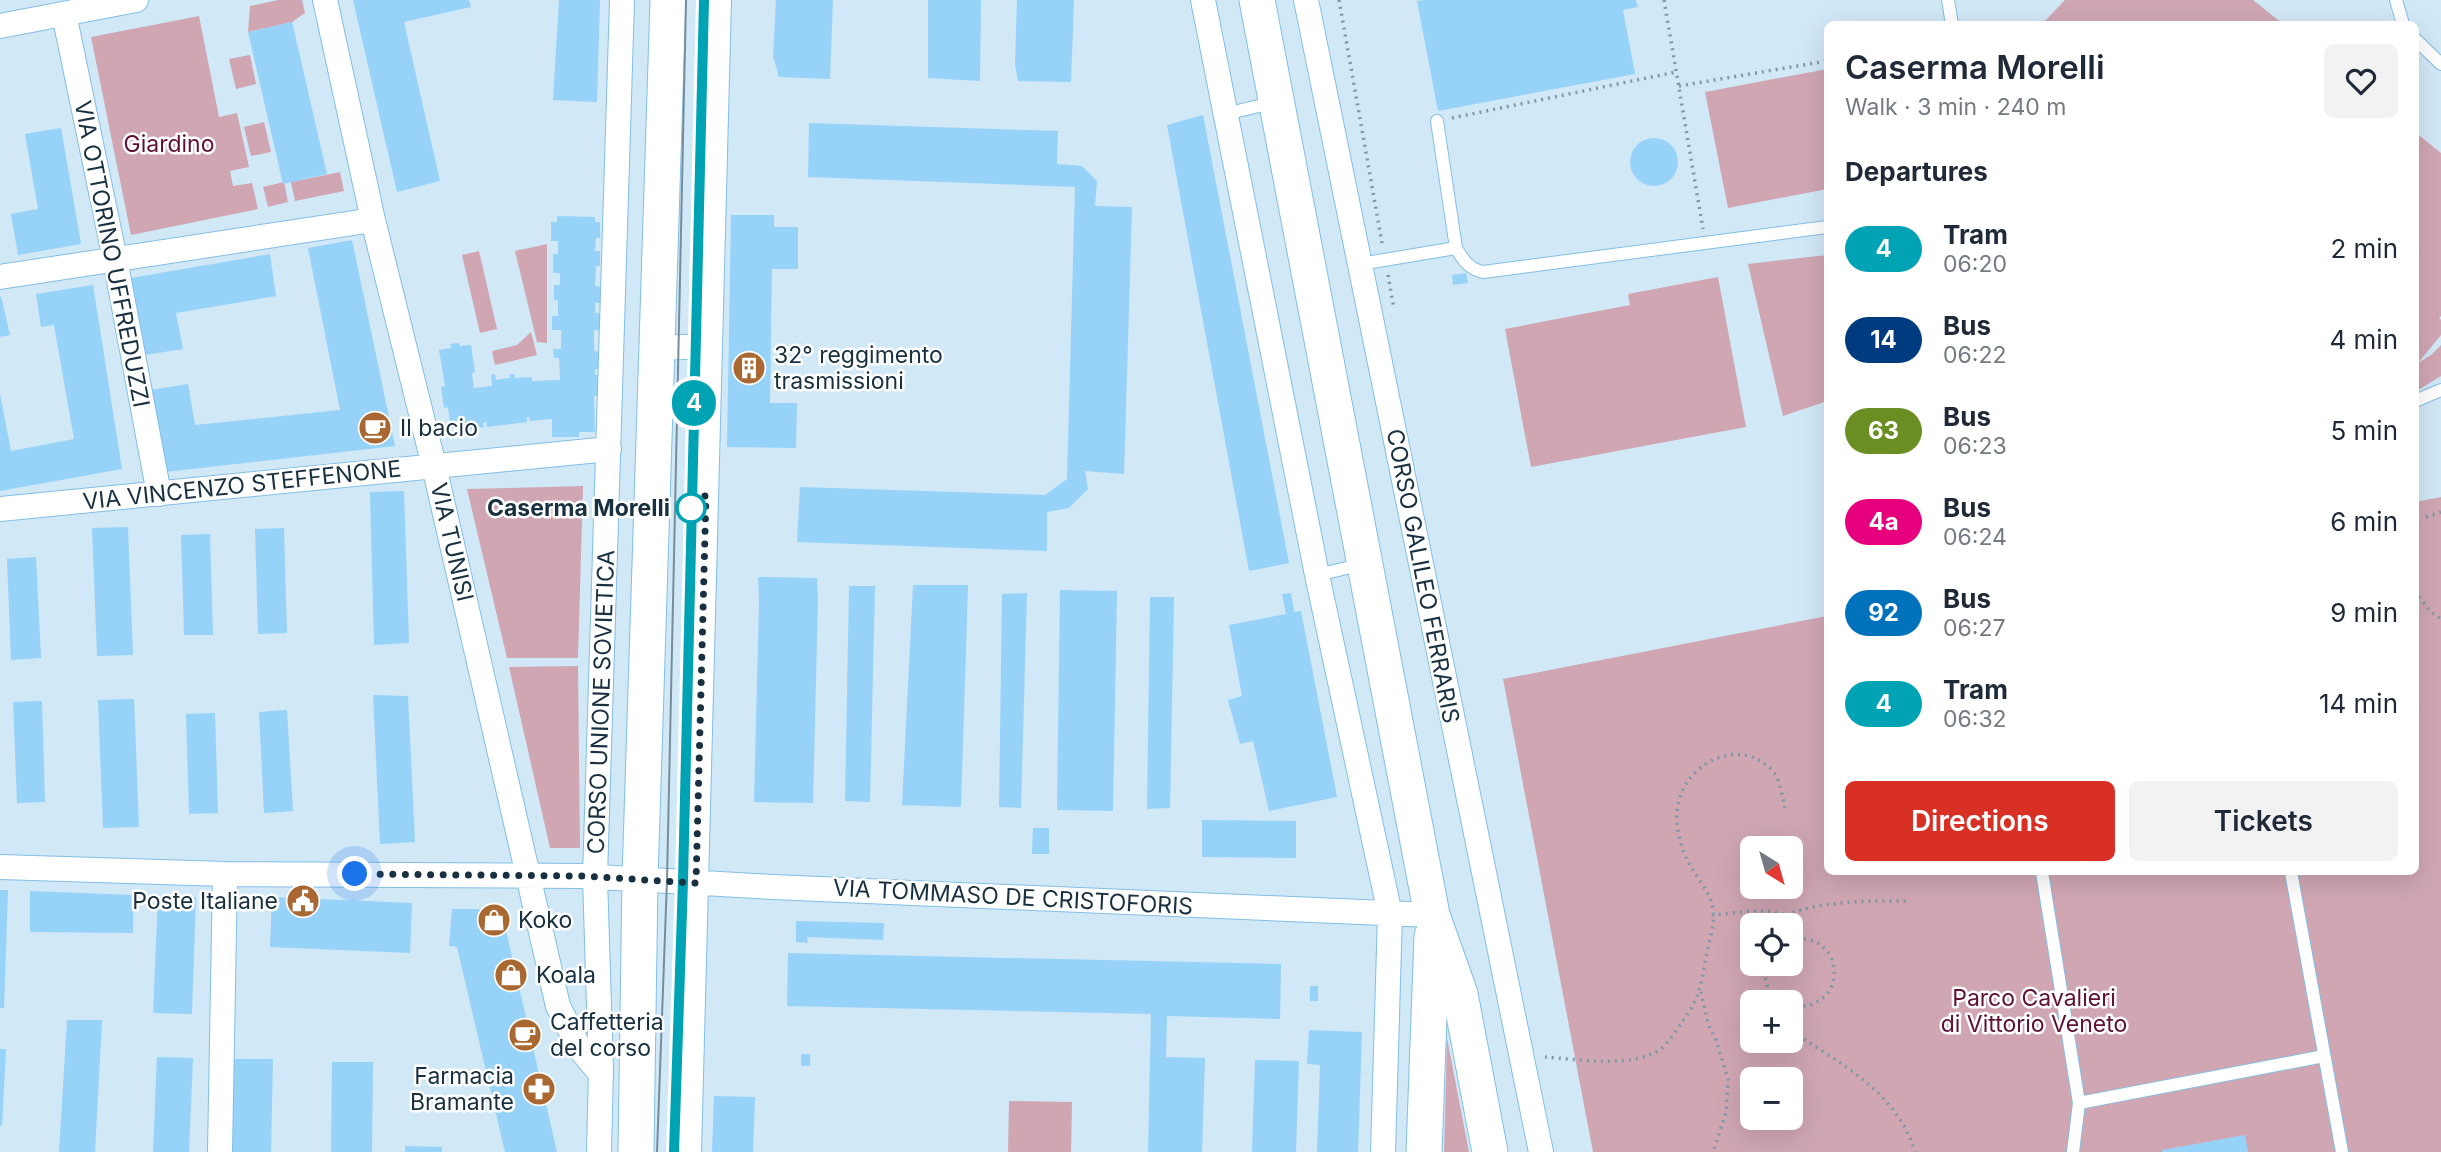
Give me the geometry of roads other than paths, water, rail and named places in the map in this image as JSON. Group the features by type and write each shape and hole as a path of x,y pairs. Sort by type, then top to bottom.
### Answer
{"main road":[{"name":"CORSO UNIONE SOVIETICA","path":"636,1152 640,878 668,0"},
{"path":"1257,0 1432,915 1460,994 1490,1152"},
{"path":"1424,1152 1432,915"}],"street":[{"path":"0,26 136,0"},
{"name":"VIA TUNISI","path":"325,0 373,220 434,466 558,1006 580,1049 601,1074"},
{"name":"CORSO UNIONE SOVIETICA","path":"599,1152 601,1074 595,877 622,0"},
{"path":"690,1152 719,0"},
{"path":"1203,0 1317,575 1390,914 1384,1152"},
{"name":"CORSO GALILEO FERRARIS","path":"1306,0 1541,1152"},
{"name":"VIA OTTORINO UFFREDUZZI","path":"64,14 115,259 159,494"},
{"path":"0,277 373,220"},
{"path":"657,348 710,346"},
{"name":"VIA VINCENZO STEFFENONE","path":"0,509 609,449"},
{"name":"VIA TOMMASO DE CRISTOFORIS","path":"0,867 226,874 640,878 696,883 1432,915"},
{"path":"220,1152 226,874"}],"lane":[{"path":"1948,0 1952,21"},
{"path":"2396,0 2402,21"},
{"path":"2419,43 2441,64"},
{"path":"1225,114 1277,102"},
{"path":"1437,121 1457,248 1464,261 1474,270 1483,272 1824,227"},
{"path":"1360,264 1457,248"},
{"path":"2419,399 2441,390"},
{"path":"1317,575 1365,564"},
{"path":"2042,875 2079,1103 2073,1152"},
{"path":"2292,875 2342,1152"},
{"path":"2079,1103 2324,1056"}],"tram line":[{"path":"657,1152 667,880 686,0"},
{"path":"674,1152 704,0"},
{"name":"4","path":"674,1152 704,0"}],"place":[{"name":"32° reggimento trasmissioni","path":"749,368"},
{"name":"Il bacio","path":"375,428"},
{"name":"Caserma Morelli","path":"691,508"},
{"name":"Poste Italiane","path":"303,901"},
{"name":"Koko","path":"494,920"},
{"name":"Koala","path":"511,975"},
{"name":"Caffetteria del corso","path":"525,1035"},
{"name":"Farmacia Bramante","path":"539,1089"}],"park label":[{"name":"Giardino","path":"169,144"},
{"name":"Parco Cavalieri di Vittorio Veneto","path":"2034,1011"}]}
